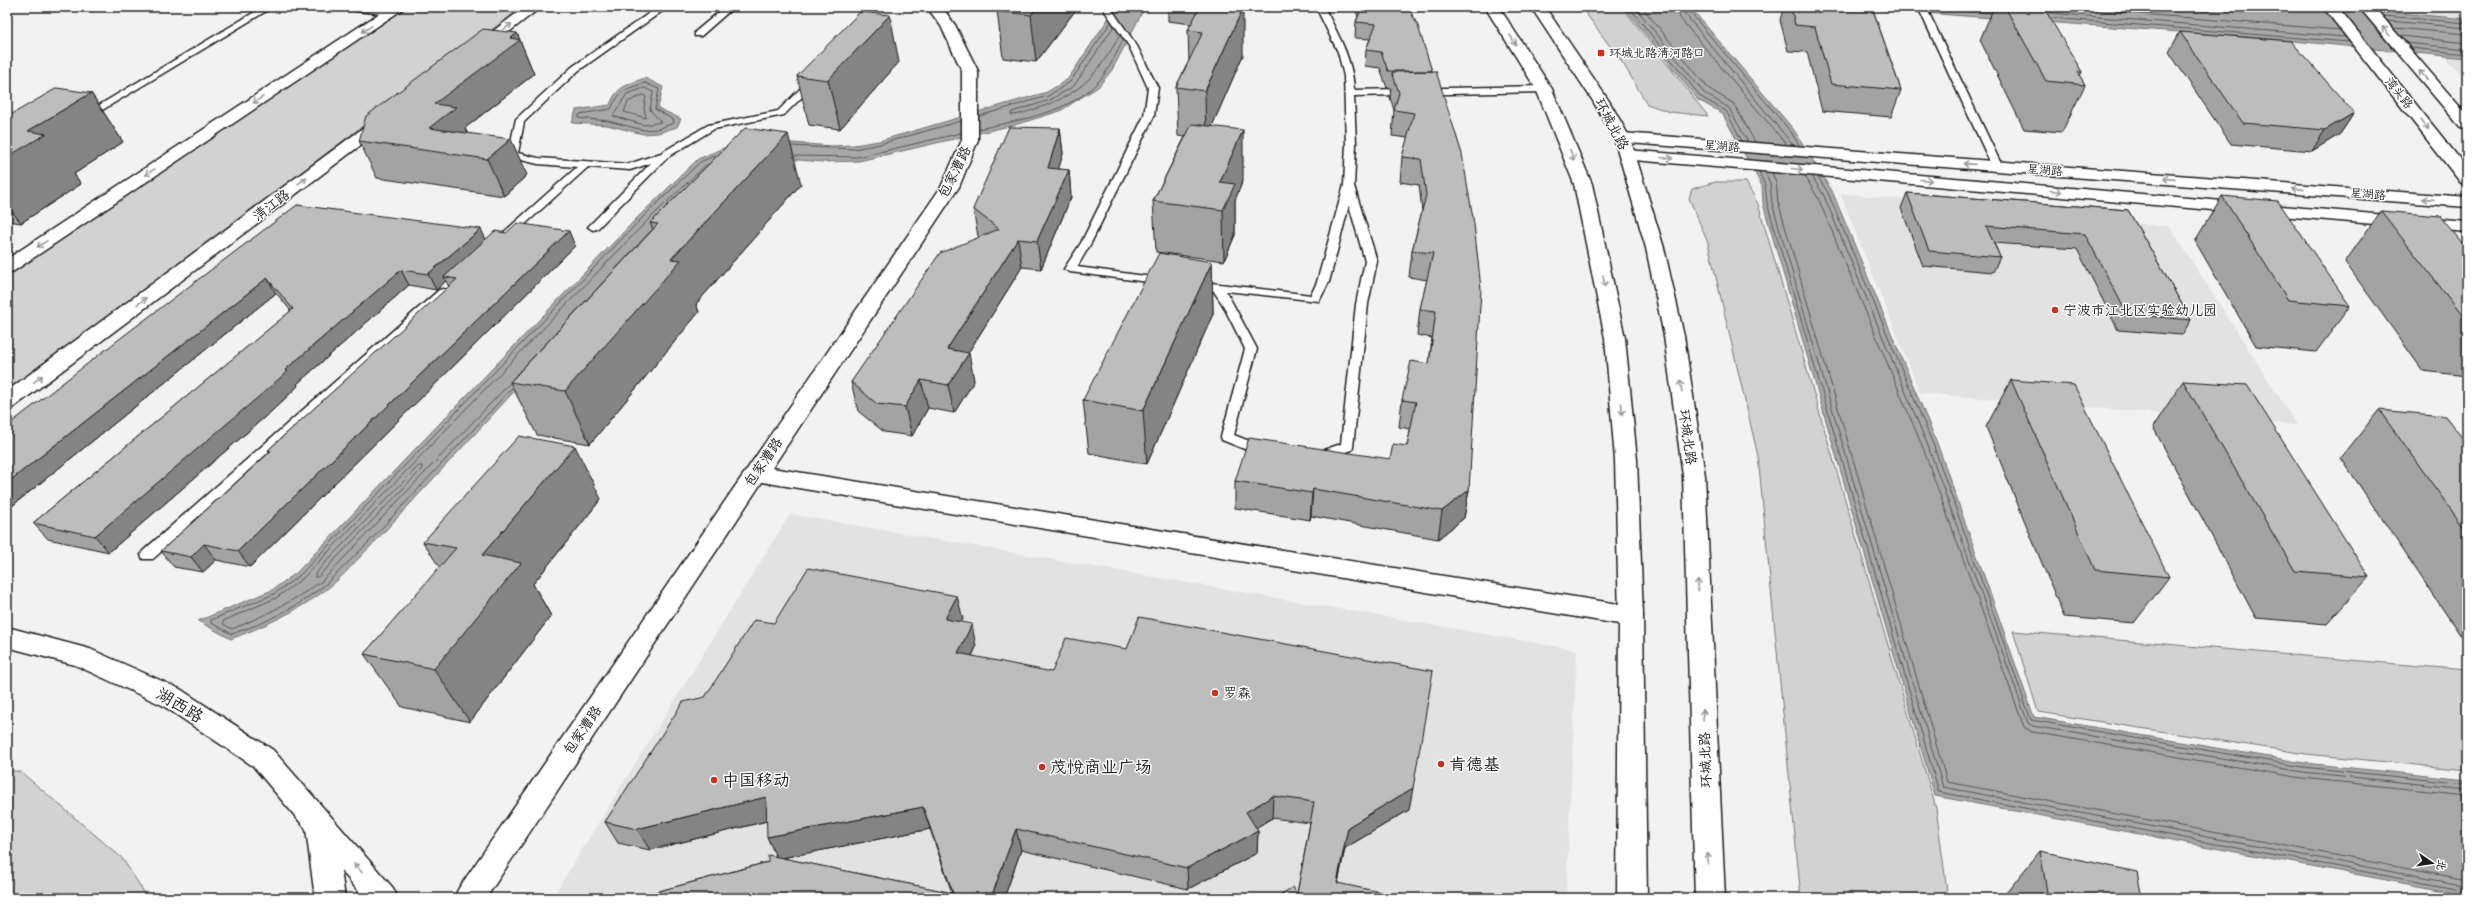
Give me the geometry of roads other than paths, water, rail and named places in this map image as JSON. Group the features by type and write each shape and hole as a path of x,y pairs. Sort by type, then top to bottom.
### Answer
{"street":[{"path":"464,59 534,7"},
{"name":"包家漕路","path":"469,898 755,473 950,187 970,140 970,71 948,25 934,7"},
{"path":"1492,7 1544,90 1583,184 1615,338 1626,460 1631,616 1632,898"},
{"name":"环城北路","path":"1538,7 1600,101 1625,147 1655,248 1674,336 1694,476 1710,898"},
{"name":"湾头路","path":"2330,7 2467,179"},
{"path":"2366,7 2406,56 2467,125"},
{"path":"7,267 395,9"},
{"name":"清江路","path":"7,402 394,112"},
{"name":"星湖路","path":"1625,147 1997,166 2467,202"},
{"name":"星湖路","path":"1625,147 2467,226"},
{"path":"755,473 1631,616"},
{"name":"湖西路","path":"7,637 81,656 171,697 263,758 383,898"},
{"path":"320,825 330,898"}],"lane":[{"path":"74,123 268,7"},
{"path":"350,7 395,9"},
{"path":"664,7 575,69 519,121 513,155 538,161 630,167 665,155 711,127 781,112 818,75"},
{"path":"698,34 730,7"},
{"path":"1107,8 1133,46 1153,88 1149,116 1086,243 1070,269 1314,299 1322,282 1336,238 1349,185 1351,144 1349,76 1342,52 1320,7"},
{"path":"1922,7 1997,166"},
{"path":"1349,93 1544,90"},
{"path":"593,226 665,155"},
{"path":"497,243 586,164"},
{"path":"1309,460 1347,447 1362,304 1371,261 1349,185"},
{"path":"148,555 450,286"},
{"path":"1217,287 1229,305 1251,349 1227,437 1262,451 1275,454"}],"water":[{"path":"1116,7 1145,7 1112,70 1098,87 1060,111 1018,124 859,161 823,162 775,158 711,179 371,546 333,584 316,597 293,611 231,639 198,621 272,590 296,573 638,217 698,159 728,146 765,141 832,146 854,145 879,141 1047,92 1068,79"},
{"path":"1624,7 1690,7 1794,130 1832,191 1937,443 2034,717 2304,763 2467,780 2467,895 1935,796 1763,204 1762,186 1722,113 1698,100"},
{"path":"1844,7 2327,7 2467,19 2467,58 2273,39"},
{"path":"645,78 663,87 658,108 681,119 677,127 658,133 643,134 607,125 572,123 576,110 610,105 619,90 628,84"}],"place":[{"name":"环城北路清河路口","path":"1601,53"},
{"name":"宁波市江北区实验幼儿园","path":"2055,310"},
{"name":"罗森","path":"1215,693"},
{"name":"肯德基","path":"1441,764"},
{"name":"茂悦商业广场","path":"1042,767"},
{"name":"中国移动","path":"714,780"}]}
